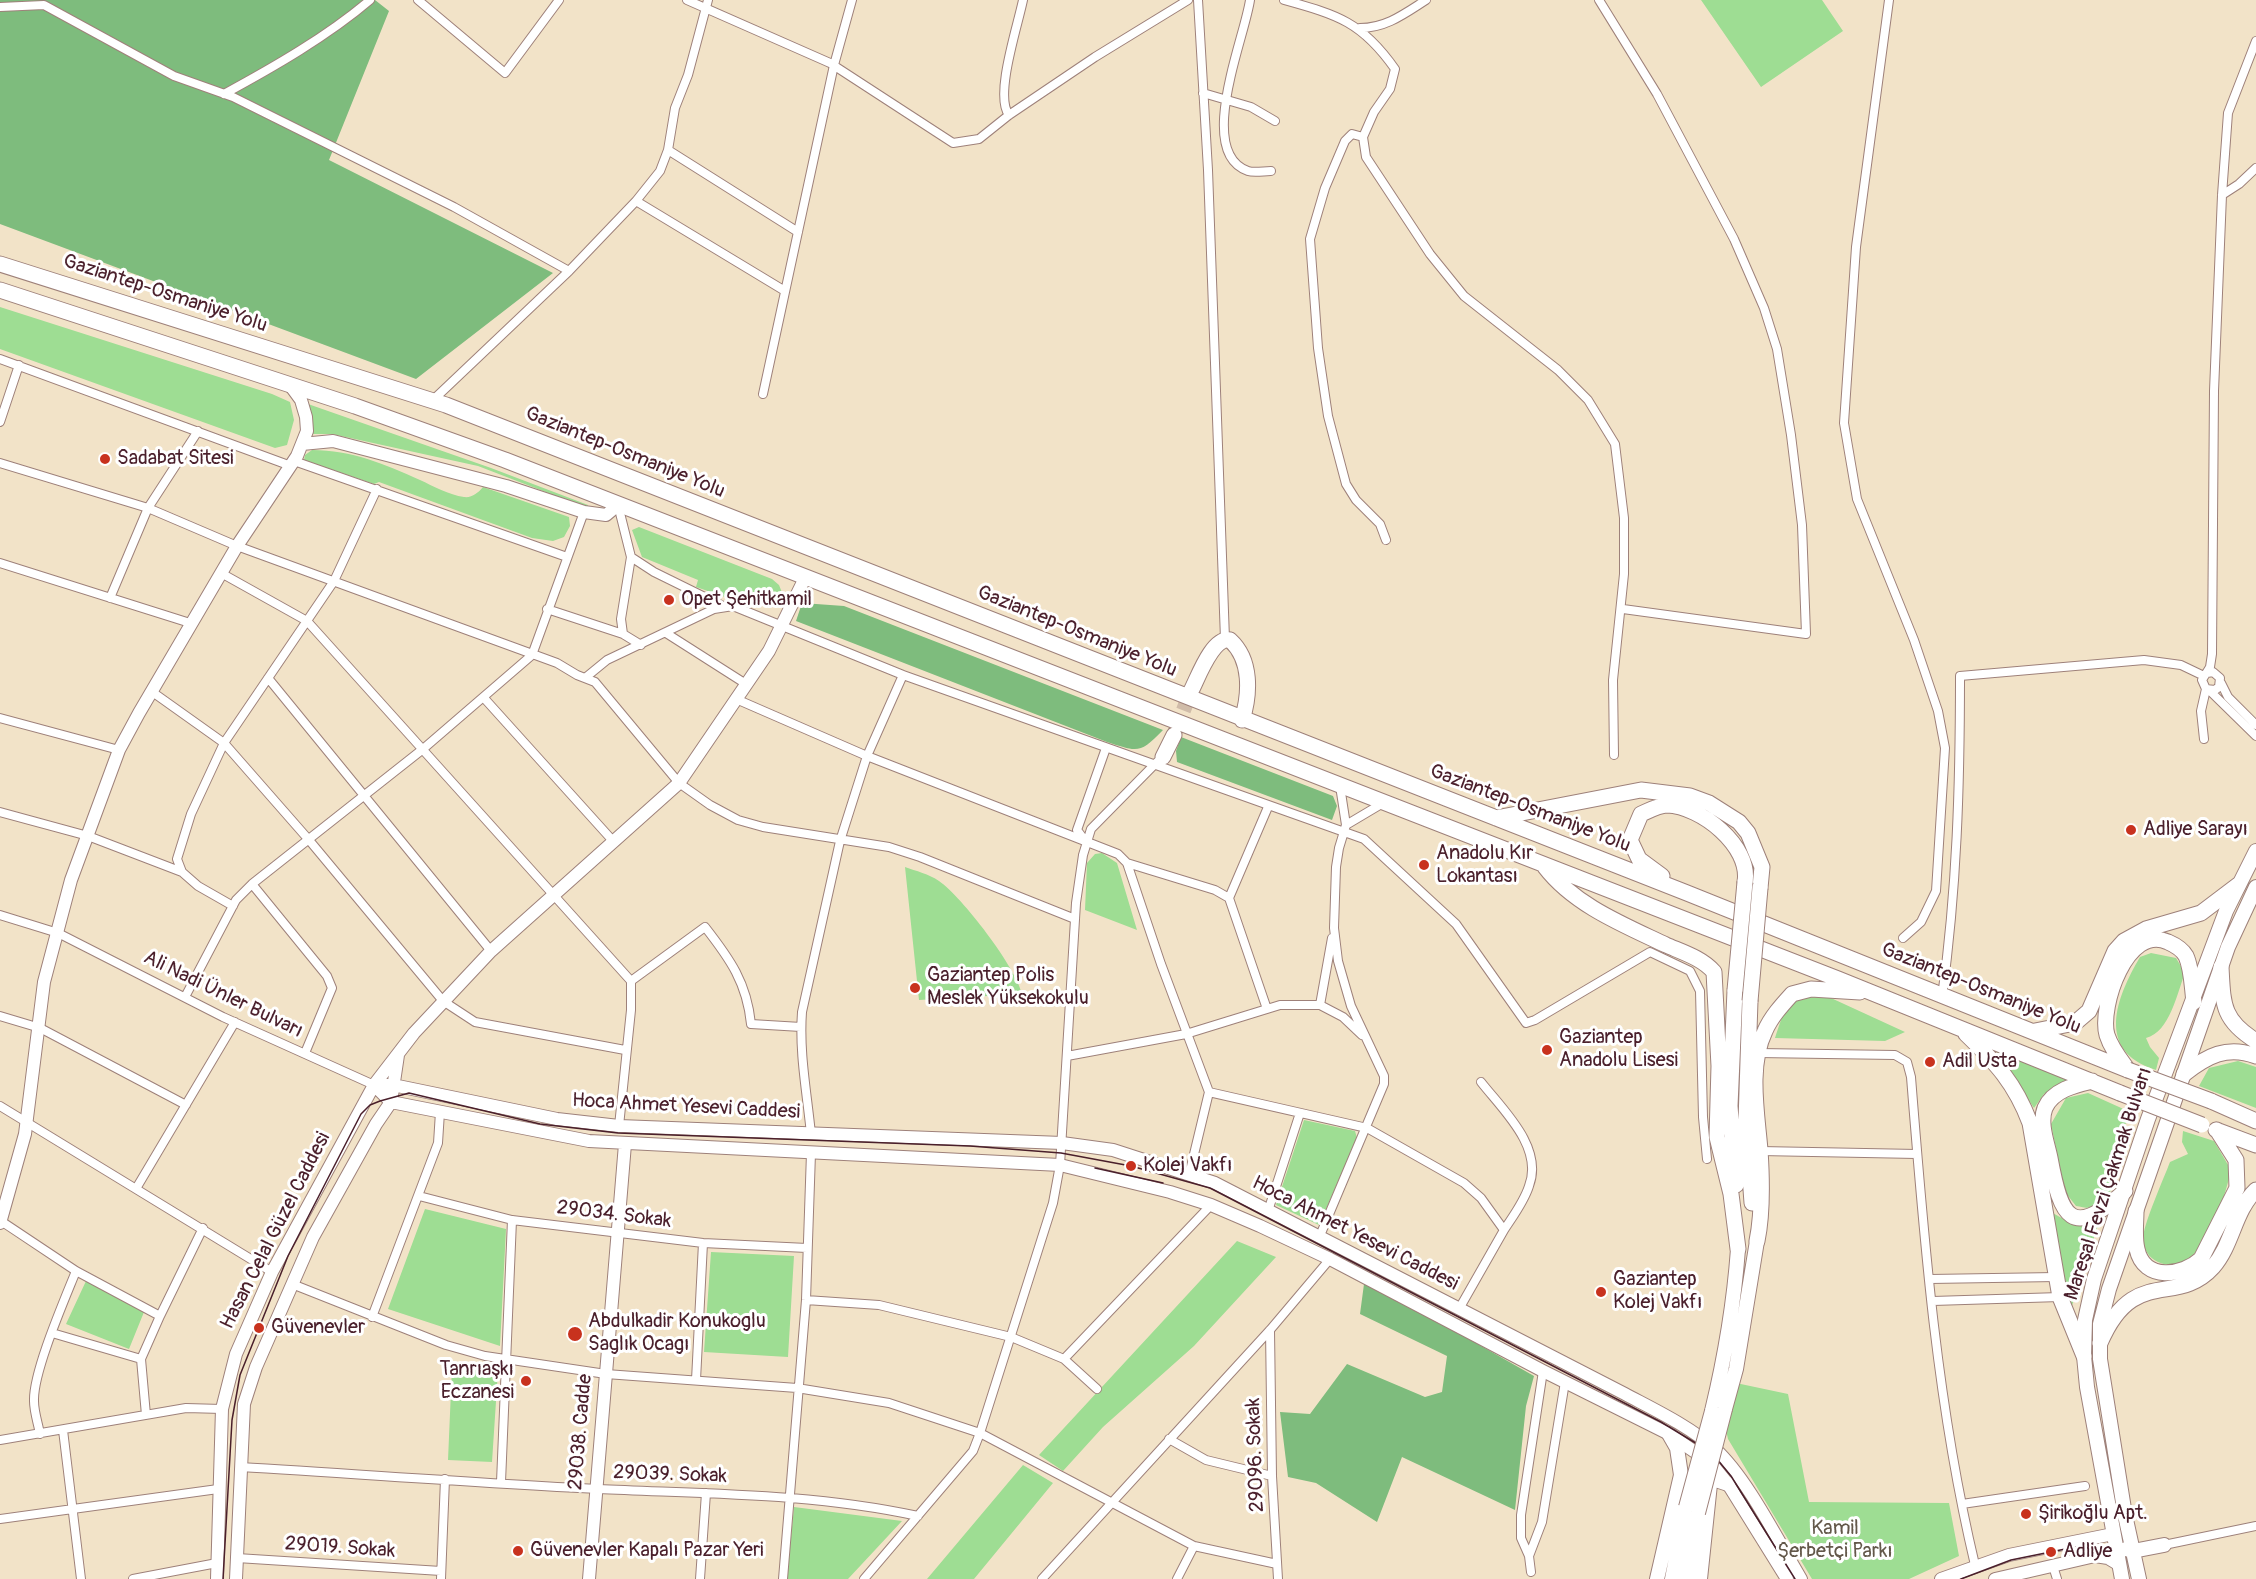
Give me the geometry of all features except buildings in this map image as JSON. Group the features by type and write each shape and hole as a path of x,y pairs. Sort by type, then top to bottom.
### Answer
{"highway":[{"name":"Gaziantep-Osmaniye Yolu","path":"0,264 432,401 1687,893 2128,1070"},
{"path":"0,290 290,385 505,460 1873,993 2092,1082 2256,1145"},
{"path":"1191,691 1212,650 1225,639 1235,645 1248,678 1248,691 1242,720"},
{"path":"1159,761 1174,735"},
{"path":"1496,818 1641,790 1690,796 1719,809 1739,822 1748,833 1762,867 1750,1001 1746,1121 1757,1241"},
{"path":"1687,893 1647,866 1633,850 1632,834 1641,814 1666,805 1690,810 1726,834 1739,850 1747,870 1735,990 1730,1106 1738,1249"},
{"path":"1545,866 1557,883 1611,919 1693,957 1708,965 1714,972 1719,1066 1717,1137 1731,1194 1738,1249"},
{"path":"2032,1032 2075,1023 2089,1011 2115,951 2124,941 2146,929 2201,913 2238,885"},
{"path":"2194,1002 2185,955 2176,946 2164,940 2147,942 2132,949 2122,962 2104,1013 2106,1034 2113,1050 2128,1070 2256,1120"},
{"path":"2221,967 2222,1001 2228,1016 2236,1027 2256,1041"},
{"path":"1757,1241 1761,1220 1760,1151 1755,1105 1758,1053 1764,1032 1792,994 1811,989 1873,993"},
{"path":"1959,1028 2004,1072 2020,1096 2030,1123 2060,1297 2084,1356"},
{"path":"2184,1074 2219,1052 2240,1050 2256,1056"},
{"path":"2092,1082 2072,1086 2055,1095 2046,1107 2043,1120 2058,1198 2064,1210 2074,1216 2085,1218 2097,1214 2126,1191"},
{"path":"2136,1211 2137,1251 2152,1269 2164,1274 2178,1274 2192,1268 2202,1259 2237,1188 2236,1160 2217,1130"},
{"path":"2100,1343 2109,1322 2121,1307 2134,1297 2153,1290 2190,1282 2214,1266 2245,1200 2256,1190"}],"main road":[{"name":"Mareşal Fevzi Çakmak Bulvarı","path":"2122,1579 2113,1538 2084,1356 2085,1320 2094,1279 2126,1191 2148,1119 2194,1002 2226,911 2256,851"},
{"name":"Mareşal Fevzi Çakmak Bulvarı","path":"2139,1579 2125,1515 2100,1359 2100,1324 2109,1289 2221,967 2256,887"},
{"path":"1718,1410 1736,1369 1757,1241"},
{"path":"1672,1579 1718,1410 1735,1288 1738,1249"},
{"path":"1658,1579 1681,1475 1677,1448 1669,1434"},
{"path":"1700,1579 1710,1484 1713,1479 1728,1484"},
{"path":"1686,1579 1692,1510"},
{"path":"2125,1515 2140,1538 2164,1545"},
{"path":"2113,1538 2133,1551 2164,1545"}],"street":[{"path":"224,94 267,71 354,14 370,0"},
{"path":"418,0 505,73 559,0"},
{"path":"687,0 707,3 834,65 952,143 979,139 1009,115 1188,0"},
{"path":"763,394 834,65 852,0"},
{"path":"1009,115 1004,109 1004,84 1023,0"},
{"path":"1198,0 1225,639"},
{"path":"1250,0 1226,99 1224,132 1230,157 1249,171 1271,171"},
{"path":"1284,0 1331,13 1360,28 1379,47 1395,69 1390,89 1374,112 1363,137 1366,157 1378,178 1430,254 1464,296 1566,378 1588,400 1615,444 1624,518 1623,609 1613,680 1614,755"},
{"path":"1360,28 1375,28 1389,24 1426,0"},
{"path":"1599,0 1657,94 1734,239 1764,308 1777,349 1791,435 1802,525 1806,634 1623,609"},
{"path":"1889,0 1856,247 1844,423 1857,499 1914,640 1938,711 1945,748 1936,891 1921,922 1903,938"},
{"path":"432,401 569,271 636,201 660,171 668,150 675,108 688,75 707,3"},
{"path":"0,7 44,5 174,76 224,94 454,207 569,271"},
{"path":"2256,41 2228,113 2222,195 2214,391 2212,654 2206,675 2202,680 2208,690 2256,736"},
{"path":"1203,93 1265,113 1275,121"},
{"path":"1363,137 1353,134 1345,141 1324,188 1310,239 1318,348 1328,416 1346,484 1356,500 1380,524 1386,540"},
{"path":"668,150 798,232"},
{"path":"2222,195 2240,184 2256,168"},
{"path":"636,201 785,291"},
{"path":"0,359 198,431 377,489 567,557"},
{"path":"0,422 19,365"},
{"path":"160,1316 76,1271 0,1222 27,1124 44,982 71,880 119,750 190,623 302,444 307,431 306,417 301,400 290,385"},
{"path":"110,598 148,508 198,431"},
{"path":"302,444 333,441 506,486 584,512 606,515 618,505 631,557 621,619 623,633"},
{"path":"0,463 148,508 237,546 557,663 595,682 679,783 710,805 738,820 763,827 840,841 889,847 920,856 1075,919"},
{"path":"182,872 177,859 191,814 224,743 334,581 377,489"},
{"path":"185,997 233,906 252,884 423,749 532,655 584,512"},
{"path":"631,557 654,572 723,606"},
{"path":"0,563 190,623"},
{"path":"221,573 307,621 631,981 631,1010 625,1050 619,1126"},
{"name":"Hasan Celal Güzel Caddesi","path":"217,1579 222,1409 236,1354 272,1272 374,1085 399,1051 491,951 552,894 679,783 782,626 806,578"},
{"path":"585,678 607,660 723,606 733,606 903,675 1106,748 1159,761 1268,807 1345,829 1364,840 1456,924 1526,1023 1535,1020 1650,952 1690,971 1698,984 1701,998 1703,1117 1707,1159"},
{"path":"547,609 623,633 641,645"},
{"path":"666,633 746,684"},
{"path":"2212,654 2219,679 2228,697 2256,725"},
{"path":"1942,997 1953,912 1960,806 1960,676 2144,660 2181,665 2219,679"},
{"path":"811,1134 800,1040 802,1012 840,841 867,756 903,675"},
{"path":"268,678 491,951"},
{"path":"2208,690 2215,690 2219,679"},
{"path":"2204,739 2201,711 2208,690"},
{"path":"151,692 224,743 309,840 443,1001 476,1022 625,1050"},
{"path":"484,698 613,841"},
{"path":"736,699 867,756 1118,854 1127,862 1215,890 1229,898 1267,1009"},
{"path":"0,718 119,750"},
{"path":"1087,843 1077,830 1106,748"},
{"path":"864,1579 973,1451 980,1433 1053,1203 1060,1165 1075,919 1083,855 1091,829 1112,805 1159,761"},
{"path":"1320,1005 1334,928 1336,867 1345,829 1340,786"},
{"path":"1345,829 1383,803"},
{"path":"1229,898 1268,807"},
{"path":"0,812 88,836 182,872 198,886 233,906"},
{"path":"1127,862 1186,1034 1209,1092 1189,1175"},
{"path":"252,884 327,976 332,988 322,1017 305,1053"},
{"name":"Ali Nadi Ünler Bulvarı","path":"0,915 58,933 235,1022 374,1085"},
{"path":"631,981 705,927 726,953 742,982 751,1024 801,1027"},
{"path":"1319,1238 1384,1084 1384,1076 1351,1006 1338,961 1334,928"},
{"path":"1067,1056 1186,1034 1267,1009 1291,1005 1320,1005 1343,1017 1367,1040"},
{"path":"0,1016 40,1028 186,1105"},
{"path":"137,1187 235,1022"},
{"name":"Hasan Celal Güzel Caddesi","path":"237,1579 243,1404 313,1238 375,1124 391,1102 399,1051"},
{"path":"1758,1053 1895,1054 1907,1062 1911,1077 1930,1280 1962,1504 1976,1565"},
{"path":"1459,1309 1530,1184 1529,1153 1522,1134 1481,1082"},
{"name":"Hoca Ahmet Yesevi Caddesi","path":"374,1085 393,1084 557,1119 619,1126 1062,1143 1113,1150 1215,1183 1656,1411 1715,1449 1747,1490 1801,1579"},
{"path":"374,1085 391,1102"},
{"path":"1209,1092 1367,1128 1464,1184 1480,1198 1504,1230"},
{"name":"Hoca Ahmet Yesevi Caddesi","path":"391,1102 526,1131 625,1144 1060,1165 1170,1192 1211,1206 1330,1259 1564,1382 1669,1434 1711,1463 1728,1484 1787,1579"},
{"path":"0,1106 137,1187 272,1272"},
{"path":"372,1317 438,1143 440,1112"},
{"path":"1268,1211 1300,1113"},
{"name":"29038. Cadde","path":"589,1579 625,1144"},
{"path":"1760,1151 1917,1154"},
{"path":"783,1579 806,1300 811,1153"},
{"name":"29034. Sokak","path":"419,1196 512,1220 704,1243 807,1248"},
{"path":"1064,1359 1211,1206"},
{"path":"501,1482 512,1220"},
{"path":"146,1415 141,1359 203,1228"},
{"path":"696,1380 704,1243"},
{"path":"1042,1579 1270,1330 1330,1259"},
{"path":"40,1434 34,1401 52,1333 76,1271"},
{"path":"1930,1280 2056,1277"},
{"path":"292,1284 446,1345 507,1359 606,1374 797,1388 889,1403 980,1433 1194,1546 1277,1564"},
{"path":"1933,1301 2060,1297"},
{"path":"806,1300 879,1305 1011,1337 1064,1359 1097,1389"},
{"name":"29096. Sokak","path":"1270,1330 1272,1476 1278,1579"},
{"path":"52,1333 141,1359"},
{"path":"1531,1572 1529,1556 1521,1538 1521,1515 1543,1371"},
{"path":"1529,1556 1542,1522 1564,1382"},
{"path":"0,1440 186,1408 222,1409"},
{"path":"63,1430 81,1579"},
{"path":"1169,1439 1206,1460 1272,1476"},
{"name":"29039. Sokak","path":"240,1467 596,1489 789,1496 876,1507 918,1516"},
{"path":"441,1575 445,1479"},
{"path":"1962,1504 2085,1486"},
{"path":"0,1519 218,1489"},
{"path":"700,1579 706,1493"},
{"path":"2164,1545 2256,1526"},
{"path":"1941,1579 1976,1565 2113,1538"},
{"path":"1177,1579 1194,1546"},
{"path":"1995,1579 2095,1557 2108,1558 2118,1564"},
{"name":"29019. Sokak","path":"237,1558 441,1575"},
{"path":"133,1579 217,1563"},
{"path":"2053,1566 2057,1579"}],"green space":[{"path":"0,0 375,0 389,11 329,160 553,273 416,379 0,224"},
{"path":"1701,0 1822,0 1843,31 1761,87"},
{"path":"0,307 272,394 290,402 294,420 287,445 275,448 0,349"},
{"path":"308,404 491,468 588,505 587,508 478,466 332,434 311,434"},
{"path":"312,450 341,452 368,459 458,496 472,496 483,487 569,517 570,526 564,537 553,541 532,538 379,482 374,484 304,460 305,455"},
{"path":"639,527 772,579 779,585 783,595 780,602 748,603 696,587 698,580 642,557 632,530"},
{"path":"802,603 844,606 1163,730 1149,743 1138,749 1107,742 796,621"},
{"path":"1181,737 1333,796 1337,806 1332,820 1177,762 1176,751"},
{"path":"1102,853 1117,863 1137,930 1085,910 1087,863 1095,854"},
{"path":"905,867 939,881 961,902 987,933 1010,967 1022,994 919,1000"},
{"path":"2151,953 2176,958 2185,973 2167,1020 2154,1034 2146,1038 2159,1058 2156,1070 2137,1061 2124,1050 2118,1037 2116,1022 2118,1006 2131,973 2140,957"},
{"path":"1812,995 1831,998 1905,1032 1885,1041 1775,1038 1786,1009 1796,1001"},
{"path":"1996,1051 2068,1079 2044,1094 2034,1108"},
{"path":"2238,1061 2256,1067 2256,1108 2199,1086 2209,1068"},
{"path":"2088,1093 2139,1116 2118,1128 2120,1148 2114,1184 2103,1202 2091,1208 2076,1206 2065,1192 2051,1124 2066,1098"},
{"path":"1304,1120 1355,1131 1357,1138 1319,1225 1276,1205"},
{"path":"2183,1131 2214,1141 2231,1170 2223,1200 2208,1235 2187,1260 2173,1265 2158,1262 2152,1258 2143,1240 2150,1214 2170,1162 2188,1154 2182,1142"},
{"path":"425,1209 506,1229 500,1346 388,1309"},
{"path":"2051,1212 2074,1225 2099,1222 2070,1312"},
{"path":"1237,1241 1276,1257 1194,1346 1103,1427 1063,1471 1039,1455"},
{"path":"711,1252 794,1256 788,1357 704,1352"},
{"path":"86,1281 144,1312 129,1349 66,1324"},
{"path":"1364,1284 1439,1322 1534,1376 1526,1406 1515,1510 1402,1457 1377,1522 1316,1483 1288,1477 1280,1412 1310,1414 1347,1364 1425,1397 1442,1392 1447,1356 1360,1314"},
{"path":"452,1367 498,1371 492,1462 448,1460"},
{"name":"Kamil Şerbetçi Parkı","path":"1736,1383 1788,1394 1809,1502 1949,1503 1959,1556 1909,1579 1812,1579 1728,1439 1724,1421"},
{"path":"1023,1465 1053,1483 974,1579 927,1579"},
{"path":"794,1507 902,1521 848,1579 787,1579"}],"tunnel":[{"path":"1175,732 1191,691"}],"tram line":[{"path":"223,1579 232,1420 240,1375 288,1256 361,1114 370,1105 409,1093 540,1124 618,1133 970,1146 1061,1153 1131,1166 1210,1188 1661,1422 1712,1453 1731,1476 1795,1579"},
{"path":"1095,1168 1163,1183"},
{"path":"1961,1579 2011,1560 2095,1543"}],"place":[{"name":"Sadabat Sitesi","path":"105,459"},
{"name":"Opet Şehitkamil","path":"669,600"},
{"name":"Adliye Sarayı","path":"2131,830"},
{"name":"Anadolu Kır Lokantası","path":"1424,865"},
{"name":"Gaziantep Polis Meslek Yüksekokulu","path":"915,988"},
{"name":"Gaziantep Anadolu Lisesi","path":"1547,1050"},
{"name":"Adil Usta","path":"1930,1062"},
{"name":"Kolej Vakfı","path":"1131,1166"},
{"name":"Gaziantep Kolej Vakfı","path":"1601,1292"},
{"name":"Güvenevler","path":"259,1328"},
{"name":"Abdulkadir Konukoglu Saglık Ocagı","path":"575,1334"},
{"name":"Tanrıaşkı Eczanesi","path":"526,1381"},
{"name":"Şirikoğlu Apt.","path":"2026,1514"},
{"name":"Güvenevler Kapalı Pazar Yeri","path":"518,1551"},
{"name":"Adliye","path":"2051,1552"}]}
